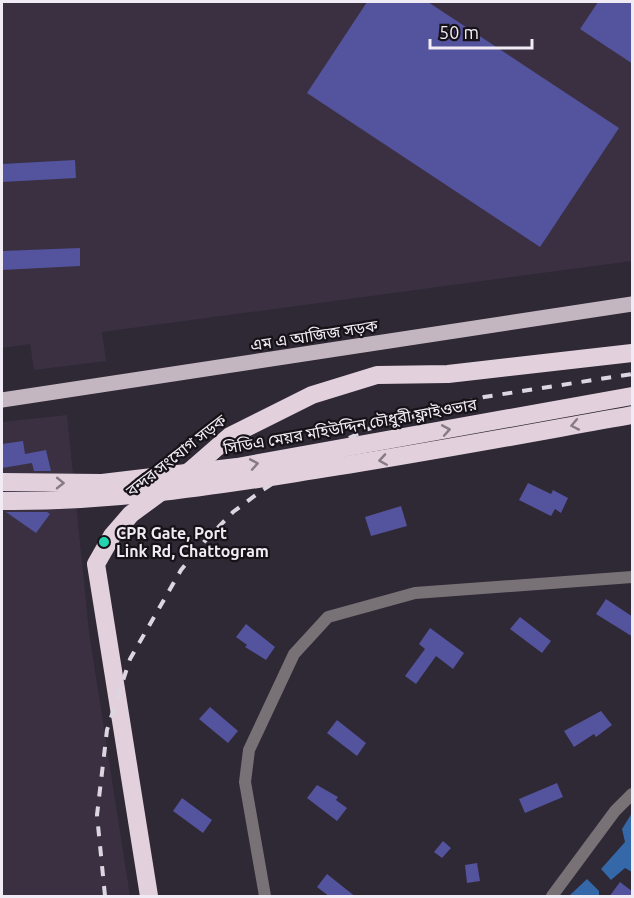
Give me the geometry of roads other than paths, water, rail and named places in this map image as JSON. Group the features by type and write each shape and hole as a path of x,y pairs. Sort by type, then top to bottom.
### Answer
{"highway":[{"name":"বন্দর সংযোগ সড়ক","path":"150,897 96,564 112,536 131,514 190,470 230,436 312,395 377,375 448,374 633,353"},
{"name":"সিডিএ মেয়র মহিউদ্দিন চৌধুরী ফ্লাইওভার","path":"2,482 102,483 237,467 633,396"},
{"path":"2,501 70,502 182,491 425,453 633,414"}],"main road":[{"name":"এম এ আজিজ সড়ক","path":"2,400 633,304"}],"street":[{"path":"265,897 245,782 249,750 294,654 328,617 415,593 633,577"},
{"path":"552,897 615,811 633,794"}],"water":[{"path":"632,813 632,872 625,868 611,880 601,869 625,842 622,829"},
{"path":"587,879 599,891 599,896 569,896"}],"railway":[{"path":"105,896 97,815 107,730 130,659 181,570 233,512 261,491 330,447 368,429 484,397 632,374"}],"place":[{"name":"CPR Gate, Port Link Rd, Chattogram","path":"104,542"}]}
